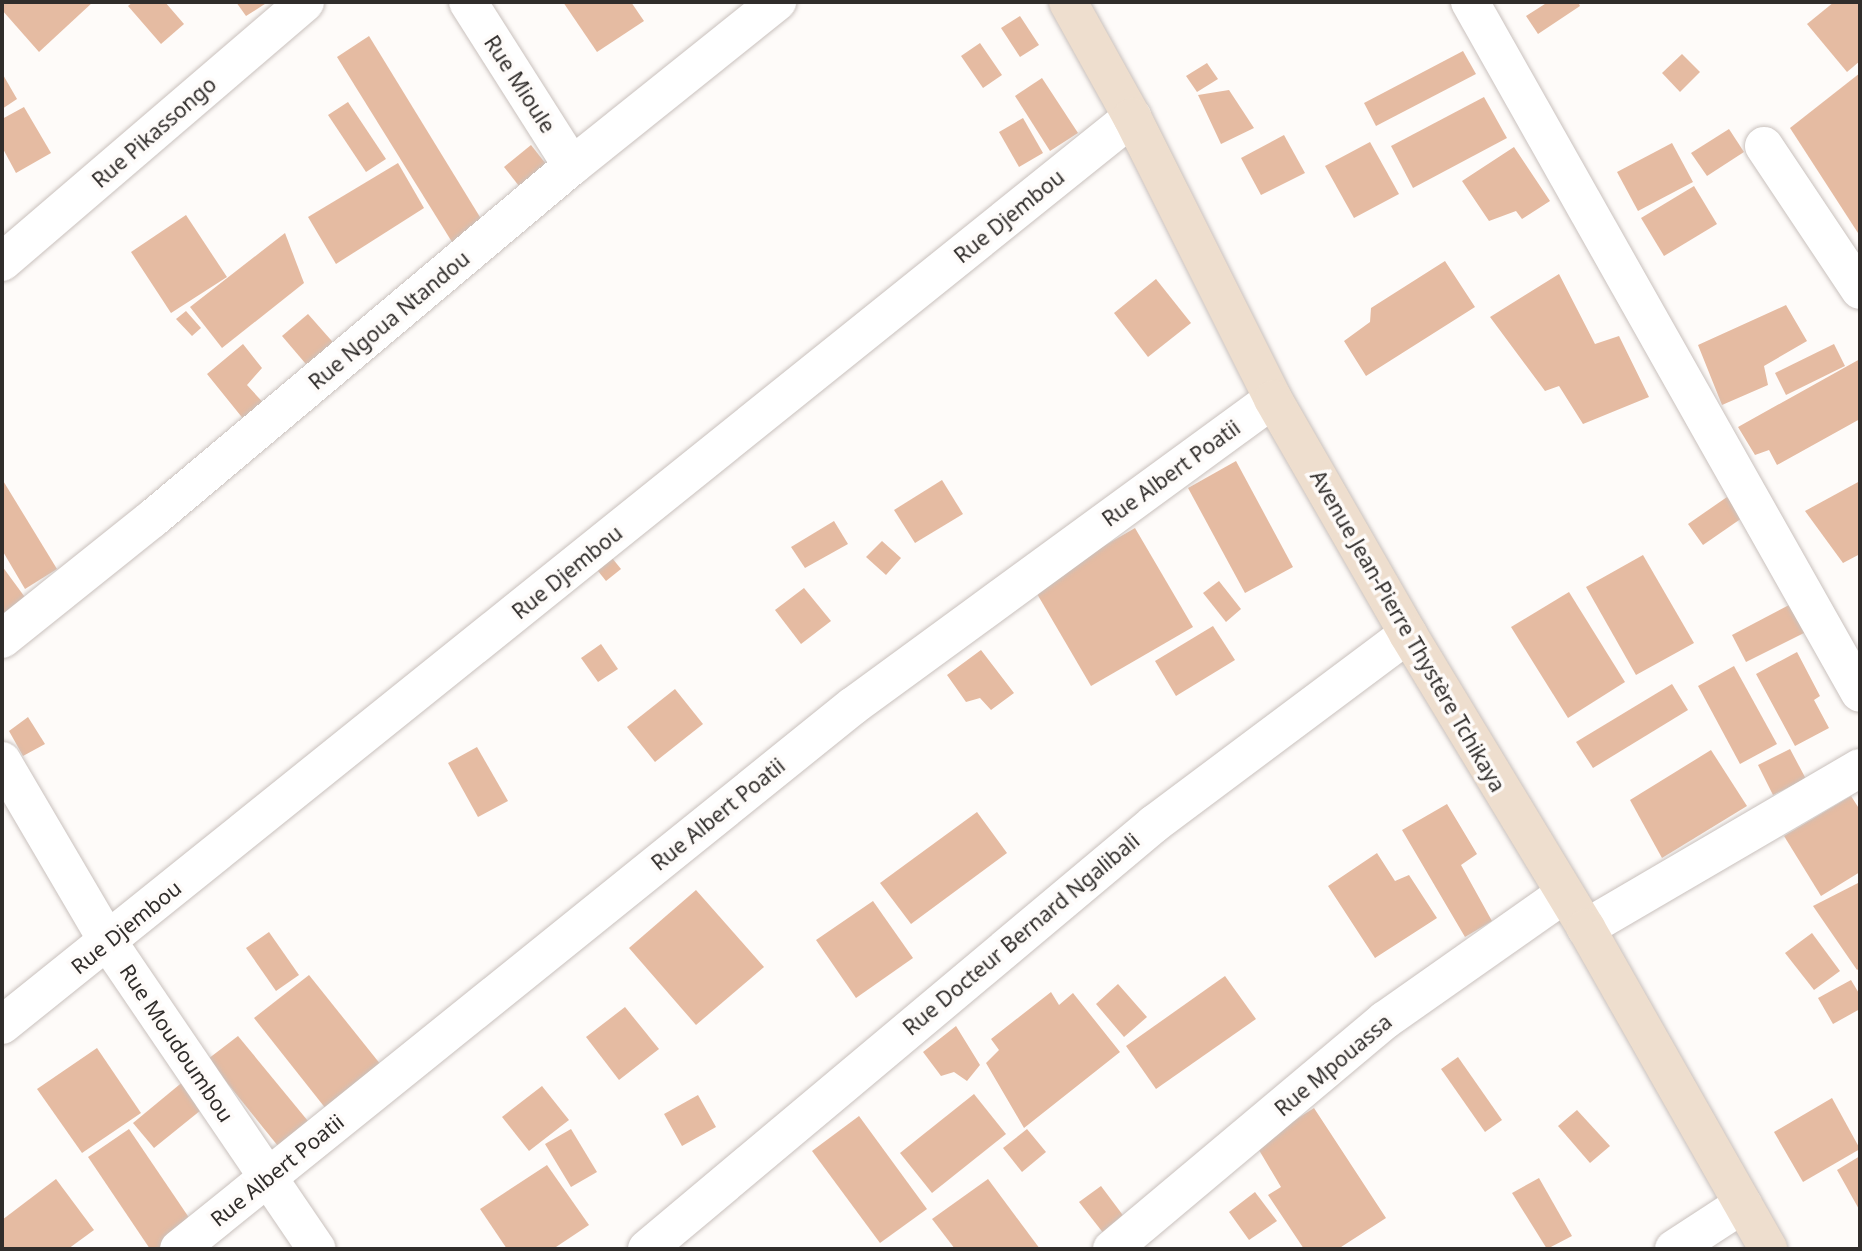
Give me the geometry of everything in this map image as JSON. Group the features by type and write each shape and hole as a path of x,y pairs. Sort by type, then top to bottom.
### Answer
{"street":[{"name":"Rue Pikassongo","path":"2,262 305,2"},
{"name":"Rue Mioule","path":"468,2 572,166"},
{"name":"Rue Ngoua Ntandou","path":"2,639 152,519 572,166 777,2"},
{"name":"Avenue Jean-Pierre Thystère Tchikaya","path":"1068,2 1132,117 1273,399 1408,634 1586,928 1768,1249"},
{"path":"1470,2 1860,693"},
{"name":"Rue Djembou","path":"2,1025 1132,117"},
{"path":"1765,146 1860,290"},
{"name":"Rue Albert Poatii","path":"179,1249 853,706 1273,399"},
{"name":"Rue Docteur Bernard Ngalibali","path":"647,1249 1154,824 1408,634"},
{"name":"Rue Moudoumbou","path":"2,761 108,942 317,1249"},
{"path":"1586,928 1860,768"},
{"name":"Rue Mpouassa","path":"1112,1249 1385,1020 1564,894"},
{"path":"1674,1249 1743,1204"}],"building":[{"path":"2,2 93,2 39,52 2,10"},
{"path":"133,2 165,2 184,24 161,44 128,6"},
{"path":"236,2 268,2 246,16"},
{"path":"563,2 631,2 644,21 597,52"},
{"path":"1548,2 1578,2 1580,6 1538,34 1526,16"},
{"path":"1834,2 1860,2 1860,61 1847,72 1807,24"},
{"path":"1020,16 1039,45 1020,57 1001,28"},
{"path":"369,36 483,222 452,242 337,57"},
{"path":"980,43 1002,75 983,88 961,56"},
{"path":"1463,51 1476,74 1376,126 1364,103"},
{"path":"1682,54 1700,72 1680,92 1662,73"},
{"path":"1207,63 1218,79 1197,92 1186,76"},
{"path":"2,73 17,99 2,109"},
{"path":"1860,73 1860,232 1858,233 1790,128"},
{"path":"1042,78 1078,133 1050,151 1015,96"},
{"path":"1229,90 1254,128 1221,144 1198,95"},
{"path":"1484,97 1507,138 1413,188 1391,146"},
{"path":"348,102 386,159 366,172 328,115"},
{"path":"24,107 51,153 16,173 2,147 2,119"},
{"path":"1023,118 1043,153 1019,167 999,132"},
{"path":"1729,129 1744,152 1707,176 1691,153"},
{"path":"1284,135 1305,173 1261,195 1241,158"},
{"path":"1370,142 1399,194 1354,218 1325,166"},
{"path":"1672,143 1693,182 1638,211 1617,172"},
{"path":"531,145 546,164 519,186 504,167"},
{"path":"1514,147 1550,201 1522,219 1516,211 1489,221 1462,181"},
{"path":"398,163 424,208 336,264 308,217"},
{"path":"1694,186 1717,224 1664,256 1641,218"},
{"path":"186,215 227,277 171,313 131,252"},
{"path":"285,233 304,283 222,348 190,307"},
{"path":"1445,261 1475,307 1366,376 1344,341 1370,322 1371,308"},
{"path":"1559,274 1595,344 1619,336 1649,397 1583,424 1559,386 1545,391 1490,317"},
{"path":"1156,279 1191,323 1148,357 1114,313"},
{"path":"1786,305 1807,341 1764,366 1768,385 1722,405 1698,345"},
{"path":"186,311 201,328 192,336 176,319"},
{"path":"308,314 338,348 311,370 282,336"},
{"path":"243,344 262,368 247,385 269,409 249,426 207,374"},
{"path":"1834,344 1845,366 1786,395 1775,373"},
{"path":"1860,359 1860,419 1777,465 1769,450 1755,455 1738,427"},
{"path":"1236,461 1293,567 1245,593 1188,488"},
{"path":"2,479 57,569 25,589 2,550"},
{"path":"942,480 963,514 915,543 894,510"},
{"path":"1860,481 1860,554 1843,563 1805,511"},
{"path":"1727,497 1742,518 1703,545 1688,524"},
{"path":"834,521 848,544 805,568 791,547"},
{"path":"1135,528 1193,627 1091,686 1033,587"},
{"path":"882,541 901,558 886,575 866,557"},
{"path":"608,553 621,569 606,581 594,566"},
{"path":"1643,555 1694,643 1636,675 1586,587"},
{"path":"2,566 27,600 2,618"},
{"path":"1219,581 1241,609 1226,622 1203,593"},
{"path":"804,588 831,621 801,644 775,610"},
{"path":"1569,592 1625,682 1568,718 1511,627"},
{"path":"1791,604 1806,632 1746,662 1732,635"},
{"path":"1213,626 1235,660 1176,696 1155,661"},
{"path":"601,644 618,669 598,682 581,658"},
{"path":"981,650 1014,693 991,710 980,698 966,702 947,675"},
{"path":"1797,652 1820,696 1814,700 1829,728 1795,746 1756,674"},
{"path":"1734,666 1777,744 1740,764 1698,686"},
{"path":"1672,684 1688,710 1593,768 1576,742"},
{"path":"675,689 703,724 655,762 627,727"},
{"path":"28,717 45,744 23,756 9,731"},
{"path":"477,747 508,801 478,817 448,763"},
{"path":"1790,749 1806,779 1773,795 1758,765"},
{"path":"1711,750 1747,806 1662,858 1630,800"},
{"path":"1851,796 1860,810 1860,872 1821,896 1784,836"},
{"path":"1447,804 1477,854 1461,865 1492,921 1465,937 1402,830"},
{"path":"977,812 1007,853 911,924 880,883"},
{"path":"1377,853 1395,881 1409,875 1437,918 1375,958 1328,886"},
{"path":"1860,882 1860,968 1857,970 1813,906"},
{"path":"696,890 764,967 696,1025 629,948"},
{"path":"873,901 913,958 856,998 816,940"},
{"path":"269,932 299,975 276,991 246,948"},
{"path":"1812,933 1840,971 1814,990 1785,953"},
{"path":"309,975 385,1070 330,1114 254,1018"},
{"path":"1225,976 1256,1019 1156,1089 1126,1046"},
{"path":"1851,980 1860,995 1860,1009 1833,1024 1818,998"},
{"path":"1118,984 1147,1017 1124,1037 1096,1004"},
{"path":"1051,992 1059,1005 1073,993 1120,1052 1024,1128 986,1063 999,1050 991,1039"},
{"path":"625,1007 659,1049 619,1080 586,1037"},
{"path":"956,1026 980,1065 967,1081 954,1072 941,1076 923,1052"},
{"path":"238,1036 317,1132 286,1156 208,1059"},
{"path":"97,1048 141,1113 82,1153 37,1089"},
{"path":"1458,1057 1502,1120 1485,1132 1441,1069"},
{"path":"185,1080 206,1106 154,1148 133,1123"},
{"path":"542,1086 569,1120 529,1151 502,1117"},
{"path":"974,1094 1006,1134 932,1193 900,1153"},
{"path":"698,1095 716,1127 682,1146 664,1114"},
{"path":"1832,1098 1860,1149 1803,1182 1774,1132"},
{"path":"1314,1108 1386,1218 1338,1249 1304,1249 1268,1195 1281,1187 1256,1145"},
{"path":"1577,1110 1610,1146 1590,1163 1558,1126"},
{"path":"859,1116 927,1209 880,1243 812,1151"},
{"path":"129,1129 194,1225 158,1249 150,1249 88,1157"},
{"path":"571,1129 597,1172 571,1187 545,1144"},
{"path":"1027,1129 1046,1152 1022,1172 1003,1148"},
{"path":"1860,1156 1860,1211 1837,1170"},
{"path":"547,1165 589,1225 553,1249 507,1249 480,1209"},
{"path":"1539,1178 1572,1236 1547,1249 1512,1193"},
{"path":"56,1179 94,1230 68,1249 2,1249 2,1220"},
{"path":"988,1179 1040,1249 955,1249 932,1219"},
{"path":"1101,1186 1125,1218 1104,1234 1079,1202"},
{"path":"1255,1192 1277,1221 1249,1240 1229,1212"}]}
